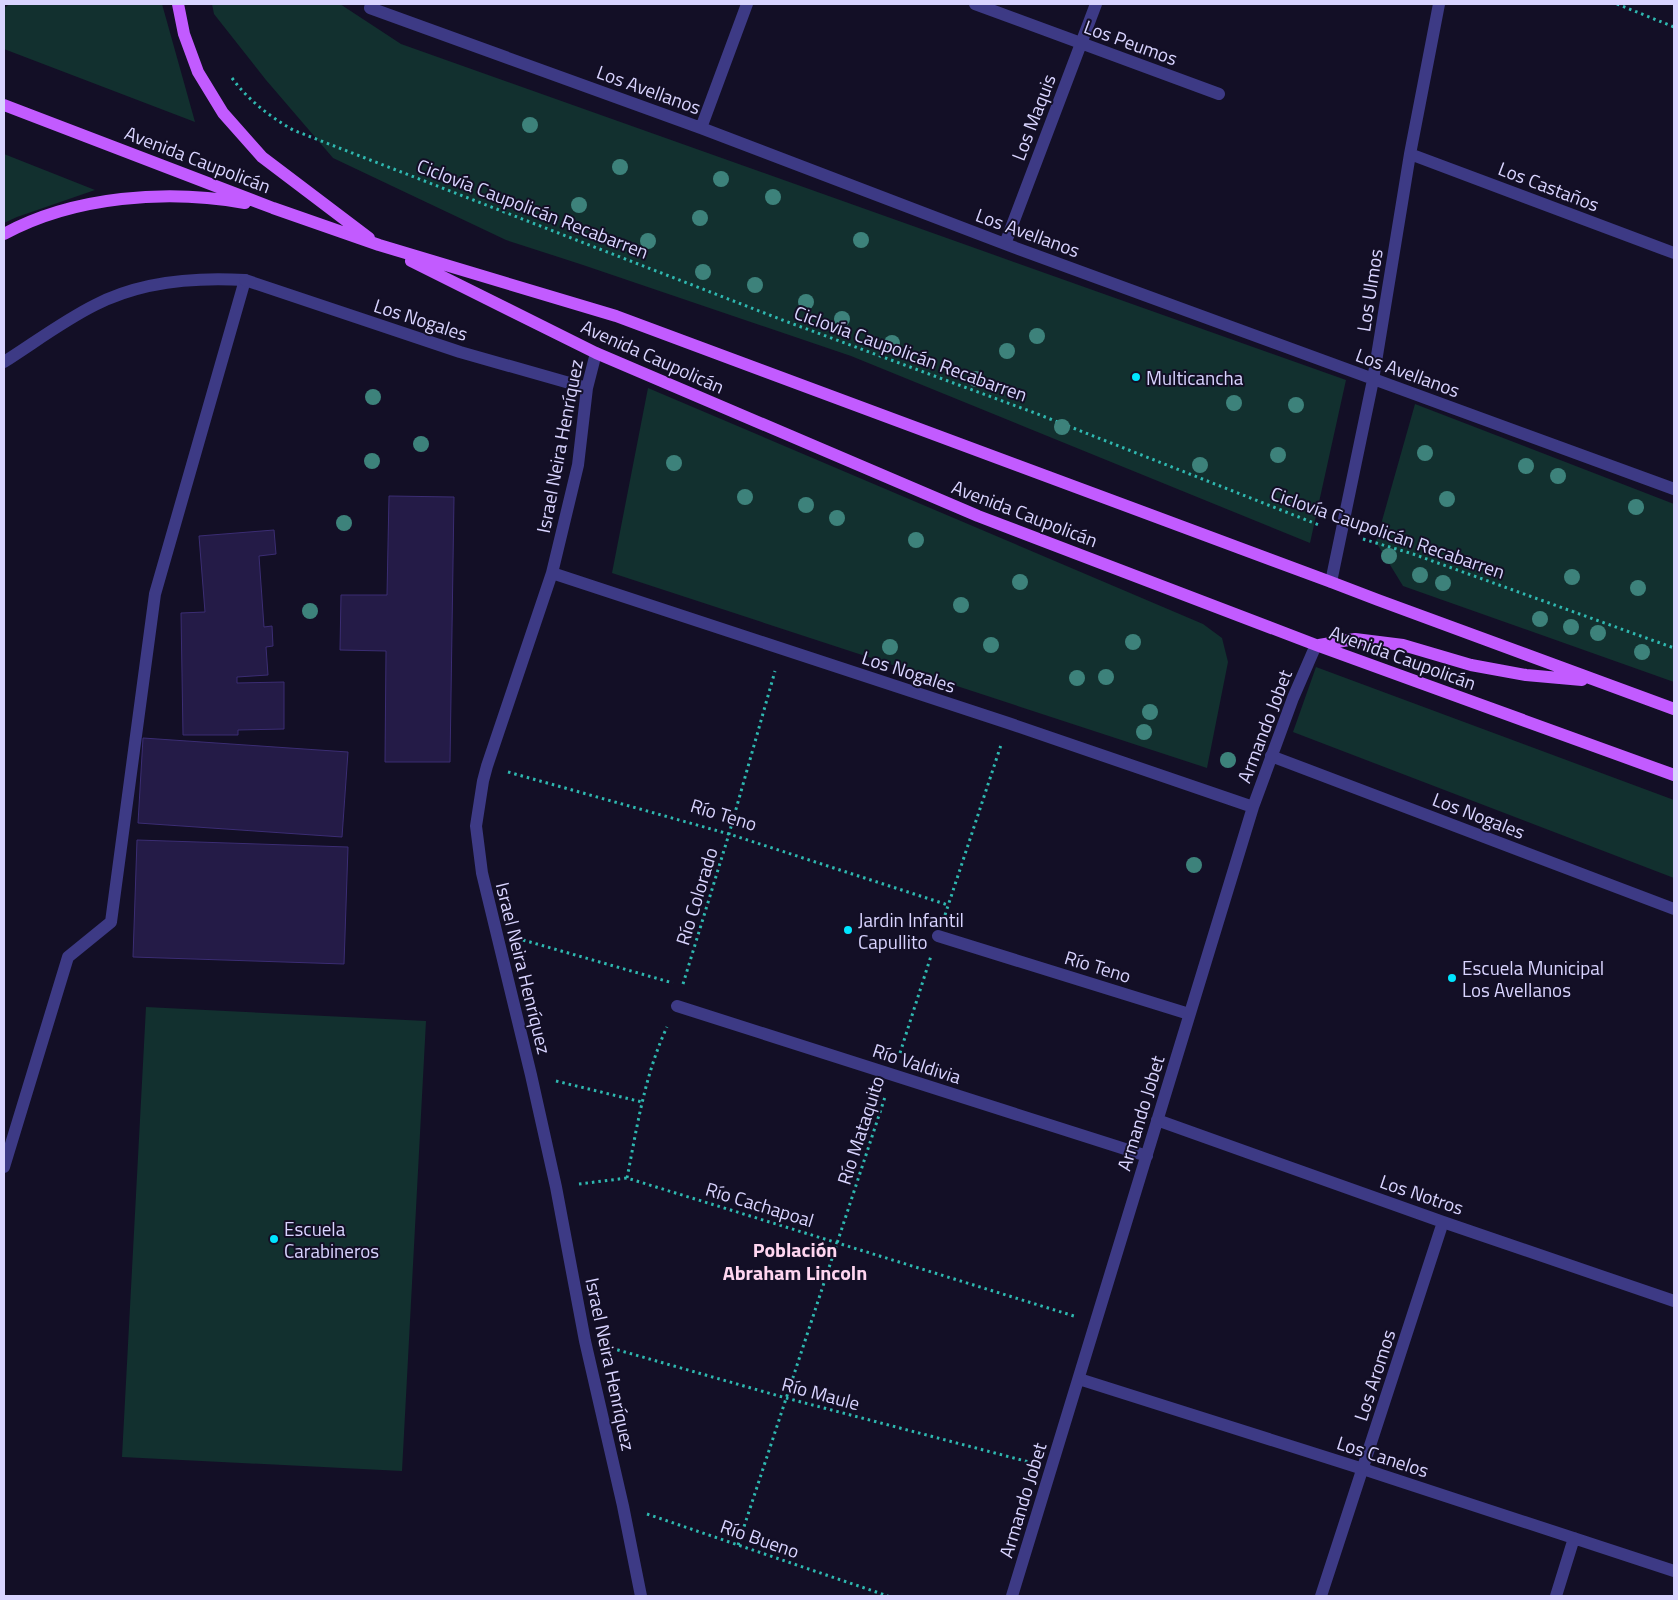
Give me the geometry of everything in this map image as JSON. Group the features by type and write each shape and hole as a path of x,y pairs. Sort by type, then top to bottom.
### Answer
{"main road":[{"path":"178,4 184,34 198,72 223,113 262,157 379,245"},
{"name":"Avenida Caupolicán","path":"4,105 273,208 379,245 616,316 1674,709"},
{"path":"4,234 49,214 84,204 120,200 161,197 199,198 236,201 273,208"},
{"name":"Avenida Caupolicán","path":"379,245 596,353 978,516 1316,645 1674,775"},
{"path":"1316,645 1355,639 1403,645 1471,665 1526,675 1599,681"}],"street":[{"path":"701,128 747,4"},
{"name":"Los Peumos","path":"975,4 1219,94"},
{"name":"Los Maquis","path":"1005,244 1096,4"},
{"name":"Los Ulmos","path":"1332,582 1373,380 1410,154 1439,4"},
{"name":"Los Avellanos","path":"370,6 701,128 1005,244 1674,489"},
{"name":"Los Castaños","path":"1410,154 1674,253"},
{"name":"Los Nogales","path":"4,362 68,320 97,304 128,292 160,284 188,279 216,278 245,280 460,352 587,388"},
{"path":"4,1167 68,957 111,922 154,594 245,280"},
{"name":"Israel Neira Henríquez","path":"596,353 587,388 578,465 552,572 487,766 476,826 482,872 556,1187 585,1341 623,1506 641,1596"},
{"name":"Los Nogales","path":"552,572 1008,723 1253,807"},
{"name":"Armando Jobet","path":"1012,1596 1253,807 1293,698 1316,645"},
{"name":"Los Nogales","path":"1271,756 1674,909"},
{"name":"Río Teno","path":"938,936 1190,1014"},
{"name":"Río Valdivia","path":"677,1006 1147,1156"},
{"name":"Los Notros","path":"1157,1120 1443,1222 1674,1301"},
{"name":"Los Aromos","path":"1321,1596 1443,1222"},
{"name":"Los Canelos","path":"1079,1379 1363,1469 1674,1571"},
{"path":"1556,1596 1574,1538"}],"path":[{"path":"1616,4 1674,26"},
{"name":"Ciclovía Caupolicán Recabarren","path":"228,72 250,99 270,117 293,130 785,321 1044,416 1342,534 1404,551 1674,648"},
{"name":"Río Colorado","path":"496,932 683,986 729,834 781,649"},
{"name":"Río Mataquito","path":"738,1545 1008,723"},
{"name":"Río Teno","path":"487,766 729,834 948,905"},
{"path":"628,1178 642,1102 662,1038 677,1006"},
{"path":"531,1075 642,1102"},
{"name":"Río Cachapoal","path":"556,1187 628,1178 1096,1322"},
{"name":"Río Maule","path":"585,1341 786,1398 1051,1468"},
{"name":"Río Bueno","path":"623,1506 888,1596"}],"green space":[{"path":"10,4 162,4 195,122 4,49 4,8"},
{"path":"212,4 340,4 401,44 1346,380 1310,543 851,356 506,240 333,158 266,80 214,14"},
{"path":"4,154 95,190 4,223"},
{"path":"648,388 1203,624 1222,638 1228,662 1207,768 612,573"},
{"path":"1415,404 1674,504 1674,682 1403,586 1376,542"},
{"path":"1316,667 1674,800 1674,878 1293,732"},
{"name":"Escuela Carabineros","path":"146,1007 426,1021 402,1471 122,1457"}],"building":[{"path":"389,496 454,497 450,762 385,762 386,651 340,650 341,595 387,595"},
{"path":"274,530 276,554 259,556 264,627 272,626 273,646 266,647 268,675 237,677 237,683 284,682 284,729 238,730 238,735 183,735 181,613 205,612 199,536"},
{"path":"143,738 348,752 342,837 138,823"},
{"path":"137,840 348,847 344,964 133,957"}],"place":[{"name":"Multicancha","path":"1136,377"},
{"name":"Jardin Infantil Capullito","path":"848,930"},
{"name":"Escuela Municipal Los Avellanos","path":"1452,978"},
{"name":"Escuela Carabineros","path":"274,1239"}],"district":[{"name":"Población Abraham Lincoln","path":"795,1260"}]}
